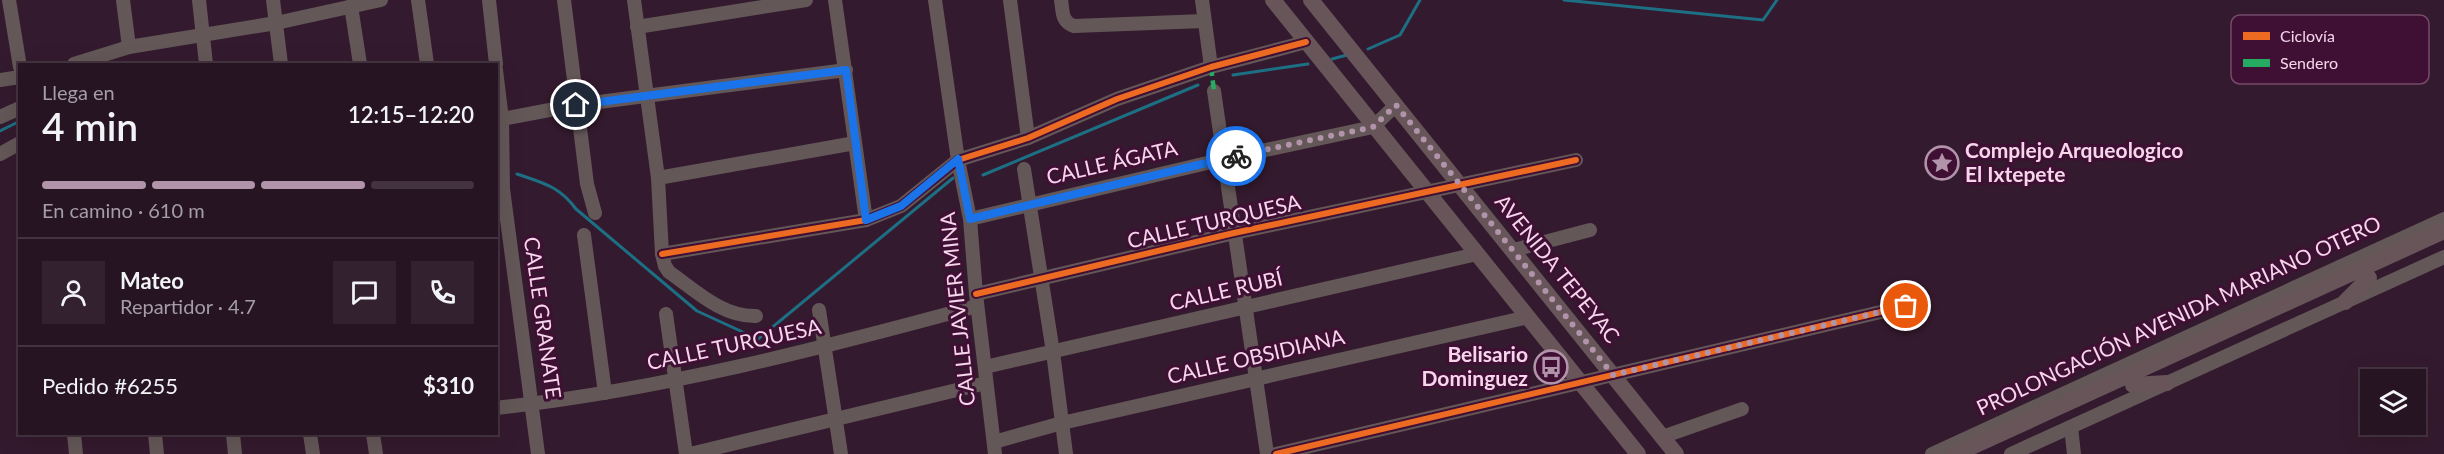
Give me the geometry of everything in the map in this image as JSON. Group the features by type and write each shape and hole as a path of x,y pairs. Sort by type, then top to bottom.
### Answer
{"main road":[{"path":"1273,0 1638,454"},
{"name":"AVENIDA TEPEYAC","path":"1311,0 1676,454"},
{"name":"PROLONGACIÓN AVENIDA MARIANO OTERO","path":"1956,454 2131,380 2367,272 2444,231"},
{"name":"PROLONGACIÓN AVENIDA MARIANO OTERO","path":"2367,272 2444,244"},
{"path":"2334,270 2367,272"},
{"path":"2344,302 2367,272"},
{"path":"2131,380 2152,352"},
{"path":"2131,380 2166,383"},
{"name":"PROLONGACIÓN AVENIDA MARIANO OTERO","path":"1982,454 2131,380"}],"street":[{"path":"9,0 19,63"},
{"path":"123,0 129,47"},
{"path":"199,0 206,63"},
{"path":"273,0 281,63"},
{"path":"418,0 427,63"},
{"path":"489,0 496,63"},
{"path":"564,0 586,184 595,213"},
{"path":"633,0 658,178 662,254 665,266 669,272 711,302 744,316 756,316"},
{"path":"637,27 806,0"},
{"path":"835,0 866,220"},
{"name":"CALLE JAVIER MINA","path":"935,0 958,159 970,219 976,300 994,448"},
{"path":"1010,0 1028,138"},
{"path":"1061,0 1063,17 1066,22 1074,26 1204,21"},
{"path":"1202,0 1211,67"},
{"path":"83,63 102,61 129,47 276,22 375,1"},
{"path":"351,6 360,63"},
{"path":"662,254 866,220 901,206 958,159 1028,138 1117,99 1211,67 1306,42"},
{"path":"502,119 576,105 846,70"},
{"path":"0,80 18,77"},
{"name":"CALLE GRANATE","path":"498,86 502,119 503,189 538,454"},
{"path":"1214,91 1267,454"},
{"path":"1373,127 1396,105"},
{"path":"0,117 18,109"},
{"name":"CALLE ÁGATA","path":"970,219 1224,159 1373,127"},
{"path":"658,178 855,143"},
{"path":"0,154 18,144"},
{"name":"CALLE TURQUESA","path":"498,408 605,393 675,380 824,347 1042,279 1234,233 1576,160"},
{"path":"1024,169 1053,352 1066,454"},
{"name":"PROLONGACIÓN AVENIDA MARIANO OTERO","path":"1932,454 2444,219"},
{"path":"1514,250 1590,230"},
{"path":"584,235 605,393"},
{"name":"CALLE RUBÍ","path":"985,367 1477,254"},
{"path":"2011,454 2444,257"},
{"path":"1276,454 1906,306"},
{"path":"819,310 841,454"},
{"path":"666,314 688,454 986,383"},
{"name":"CALLE OBSIDIANA","path":"994,448 1062,423 1528,317"},
{"path":"1662,437 1742,409"},
{"path":"2071,427 2074,454"},
{"path":"74,435 76,454"},
{"path":"154,435 157,454"},
{"path":"233,435 235,454"},
{"path":"310,435 313,454"},
{"path":"373,435 376,454"}],"waterway":[{"path":"1368,49 1400,35 1420,0"},
{"path":"1564,0 1763,20 1777,0"},
{"path":"1332,59 1347,55"},
{"path":"1233,75 1308,64"},
{"path":"983,175 1198,85"},
{"path":"0,131 16,123"},
{"path":"517,174 557,190 576,209 697,311 758,339 953,178"}],"marked path":[{"path":"1211,67 1214,91"}],"cycle path":[{"path":"662,254 866,220 901,206 958,160 1028,138 1117,99 1211,67 1306,42"},
{"path":"976,294 1234,233 1576,160"},
{"path":"1276,454 1906,306"}],"way so far":[{"path":"1236,156 1373,127 1396,105 1613,375 1906,306"}],"place":[{"name":"Complejo Arqueologico El Ixtepete","path":"1942,163"},
{"name":"Belisario Dominguez","path":"1551,367"}],"route":[{"path":"576,105 846,70 866,220 901,206 958,159 970,219 1236,156"}]}
